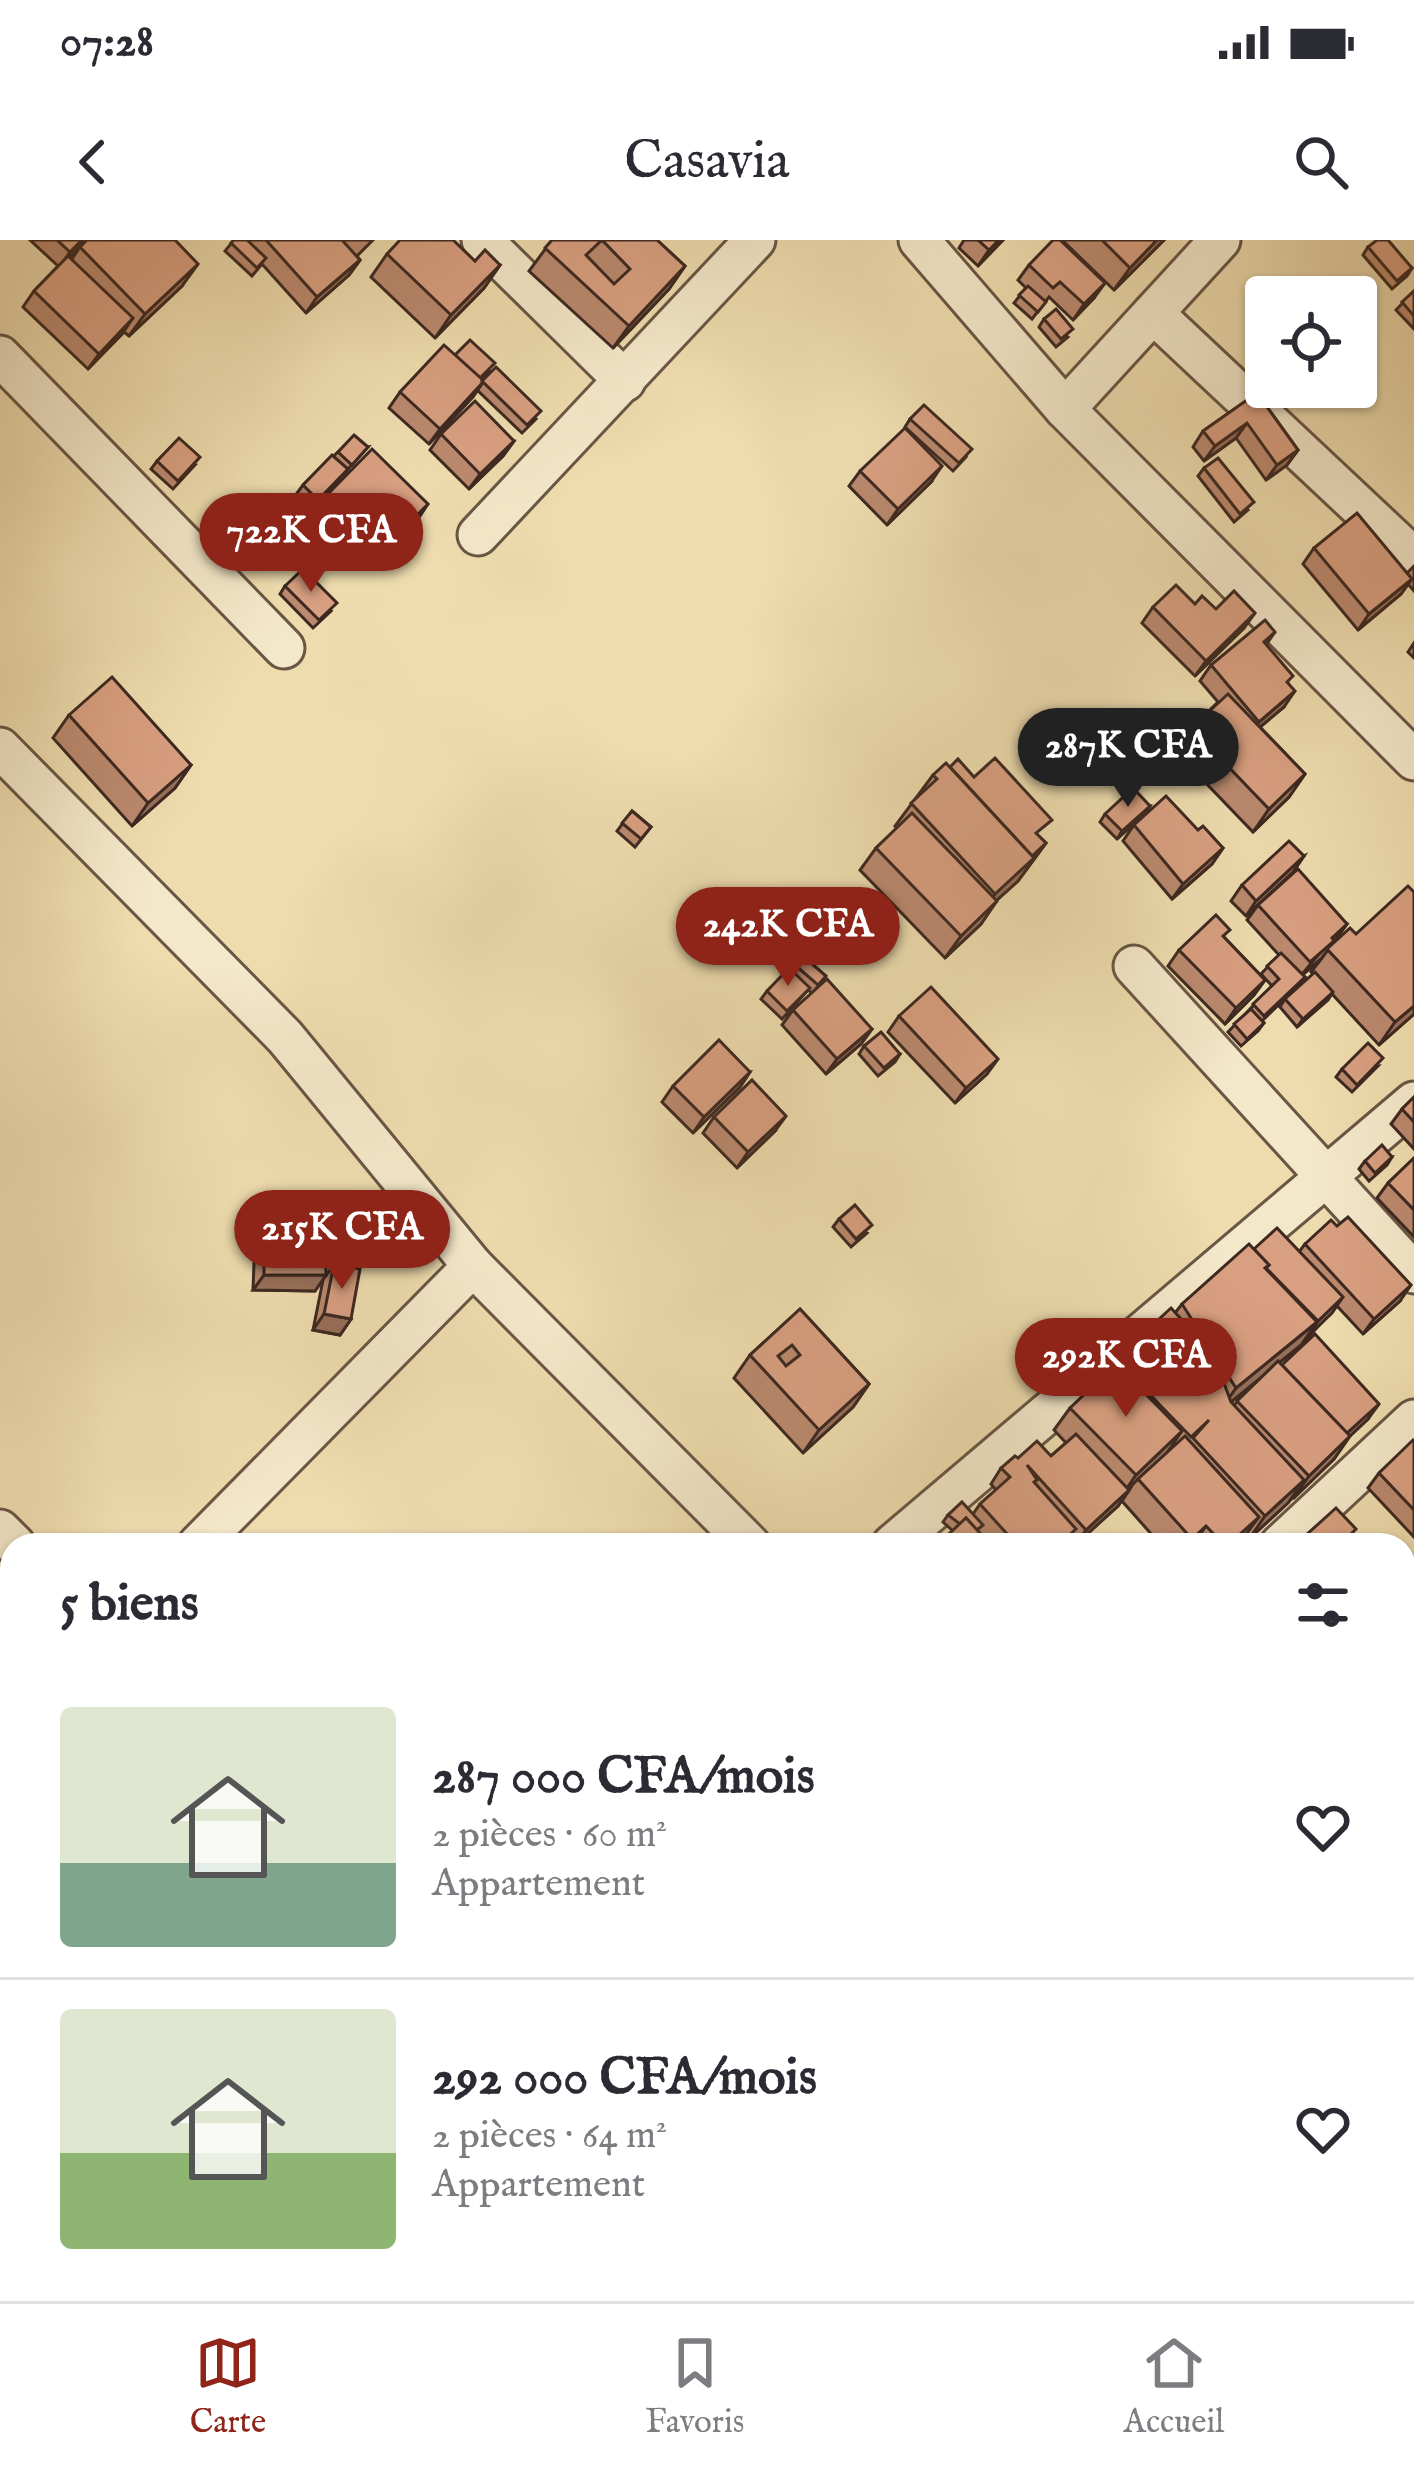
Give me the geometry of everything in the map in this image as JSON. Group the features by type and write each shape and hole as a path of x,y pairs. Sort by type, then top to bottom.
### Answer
{"street":[{"path":"482,240 625,381"},
{"path":"478,535 755,240"},
{"path":"919,240 1065,409 1414,760"},
{"path":"1065,409 1220,240"},
{"path":"1153,313 1414,558"},
{"path":"0,356 284,648"},
{"path":"0,748 285,1037 473,1266 738,1533"},
{"path":"1134,966 1414,1273"},
{"path":"906,1533 1414,1102"},
{"path":"210,1533 473,1266"},
{"path":"1293,1533 1414,1420"}],"building":[{"path":"57,240 82,240 70,252"},
{"path":"87,240 175,240 198,264 145,314 80,247"},
{"path":"247,240 266,258 257,268 231,243"},
{"path":"266,240 342,240 360,260 317,297"},
{"path":"400,240 453,240 475,261 485,250 500,265 451,315 387,254"},
{"path":"552,240 602,240 657,240 685,266 629,326 545,248","holes":["602,240 630,269 614,284 586,255"]},
{"path":"978,240 999,240 989,250"},
{"path":"1053,240 1060,240 1105,283 1084,304 1060,282 1053,288 1029,265"},
{"path":"1102,240 1157,240 1130,268"},
{"path":"1377,240 1388,240 1412,268 1397,281 1368,247"},
{"path":"68,256 133,318 99,354 34,291"},
{"path":"1028,286 1046,302 1038,312 1019,295"},
{"path":"1414,291 1414,316 1402,302"},
{"path":"1056,309 1073,329 1061,339 1044,319"},
{"path":"470,340 495,363 480,378 455,355"},
{"path":"444,345 484,381 440,429 400,392"},
{"path":"496,367 541,411 527,425 482,381"},
{"path":"475,401 514,441 480,474 441,434"},
{"path":"1245,401 1245,408 1268,408 1298,450 1277,465 1247,423 1215,446 1203,431"},
{"path":"924,405 972,449 959,463 910,419"},
{"path":"905,428 942,466 898,509 860,471"},
{"path":"354,435 368,447 352,465 338,452"},
{"path":"179,438 200,457 178,481 157,461"},
{"path":"372,449 428,504 383,550 326,496"},
{"path":"332,455 348,469 318,500 303,485"},
{"path":"1218,458 1254,502 1240,514 1204,468"},
{"path":"1357,513 1412,579 1369,614 1314,548"},
{"path":"303,569 337,603 319,620 285,586"},
{"path":"1176,585 1195,604 1202,596 1216,609 1234,591 1255,613 1206,661 1153,607"},
{"path":"1265,620 1275,632 1264,642 1293,676 1287,682 1295,691 1259,722 1211,665"},
{"path":"112,677 191,765 148,803 69,715"},
{"path":"1228,694 1305,774 1269,809 1191,728"},
{"path":"995,758 1052,820 1036,833 1046,843 1032,856 950,767 958,759 974,777"},
{"path":"946,763 1034,858 995,894 911,803 937,779 933,775"},
{"path":"1133,788 1150,806 1122,831 1105,814"},
{"path":"1166,796 1223,848 1183,884 1134,825"},
{"path":"632,811 651,827 641,839 622,823"},
{"path":"912,813 997,901 961,936 876,848"},
{"path":"1289,841 1304,856 1256,901 1242,885"},
{"path":"1298,869 1347,924 1310,962 1258,905"},
{"path":"1408,886 1414,892 1414,1006 1395,1022 1327,949 1350,928 1356,934"},
{"path":"1216,915 1230,930 1223,936 1265,980 1236,1008 1179,950"},
{"path":"1281,953 1305,977 1264,1016 1253,1004 1279,979 1267,966"},
{"path":"803,956 826,976 818,985 795,965"},
{"path":"789,968 810,988 787,1011 767,991"},
{"path":"1315,972 1333,992 1303,1019 1285,999"},
{"path":"827,979 872,1029 837,1059 793,1010"},
{"path":"931,987 998,1059 966,1088 899,1016"},
{"path":"1251,1009 1264,1023 1247,1039 1234,1024"},
{"path":"881,1032 900,1054 884,1068 864,1046"},
{"path":"719,1040 750,1072 704,1117 673,1086"},
{"path":"1368,1043 1383,1058 1357,1085 1342,1069"},
{"path":"752,1080 786,1116 748,1152 714,1117"},
{"path":"1414,1097 1414,1122 1402,1109"},
{"path":"1382,1145 1392,1157 1375,1173 1365,1161"},
{"path":"1414,1158 1414,1210 1388,1183"},
{"path":"855,1205 872,1225 856,1239 839,1219"},
{"path":"1348,1217 1411,1285 1374,1319 1305,1244 1331,1220 1337,1226"},
{"path":"1277,1228 1343,1297 1318,1321 1266,1268 1269,1265 1254,1249"},
{"path":"1249,1244 1269,1265 1265,1268 1317,1322 1236,1388 1182,1304"},
{"path":"264,1248 326,1249 326,1275 264,1275"},
{"path":"334,1264 360,1269 351,1319 324,1314"},
{"path":"1171,1308 1204,1344 1198,1348 1208,1367 1218,1367 1231,1402 1304,1480 1265,1516 1193,1438 1209,1420 1191,1437 1128,1372 1156,1345 1144,1333"},
{"path":"800,1309 869,1384 819,1430 750,1355","holes":["792,1345 800,1355 786,1366 778,1356"]},
{"path":"1315,1334 1379,1404 1347,1433 1282,1365"},
{"path":"1278,1361 1350,1436 1309,1476 1237,1401"},
{"path":"1116,1364 1182,1431 1136,1475 1070,1408"},
{"path":"1076,1434 1129,1490 1086,1530 1027,1465 1034,1482 1076,1529 1072,1533 1006,1533 980,1504 1010,1477 1001,1468 1037,1441 1051,1456"},
{"path":"1185,1436 1259,1517 1241,1533 1213,1533 1206,1526 1198,1533 1187,1533 1138,1479"},
{"path":"1414,1441 1414,1510 1379,1473"},
{"path":"962,1502 983,1525 977,1530 966,1518 960,1524 948,1515"},
{"path":"1336,1508 1356,1529 1352,1533 1308,1533"},
{"path":"966,1518 980,1533 950,1533"}]}
